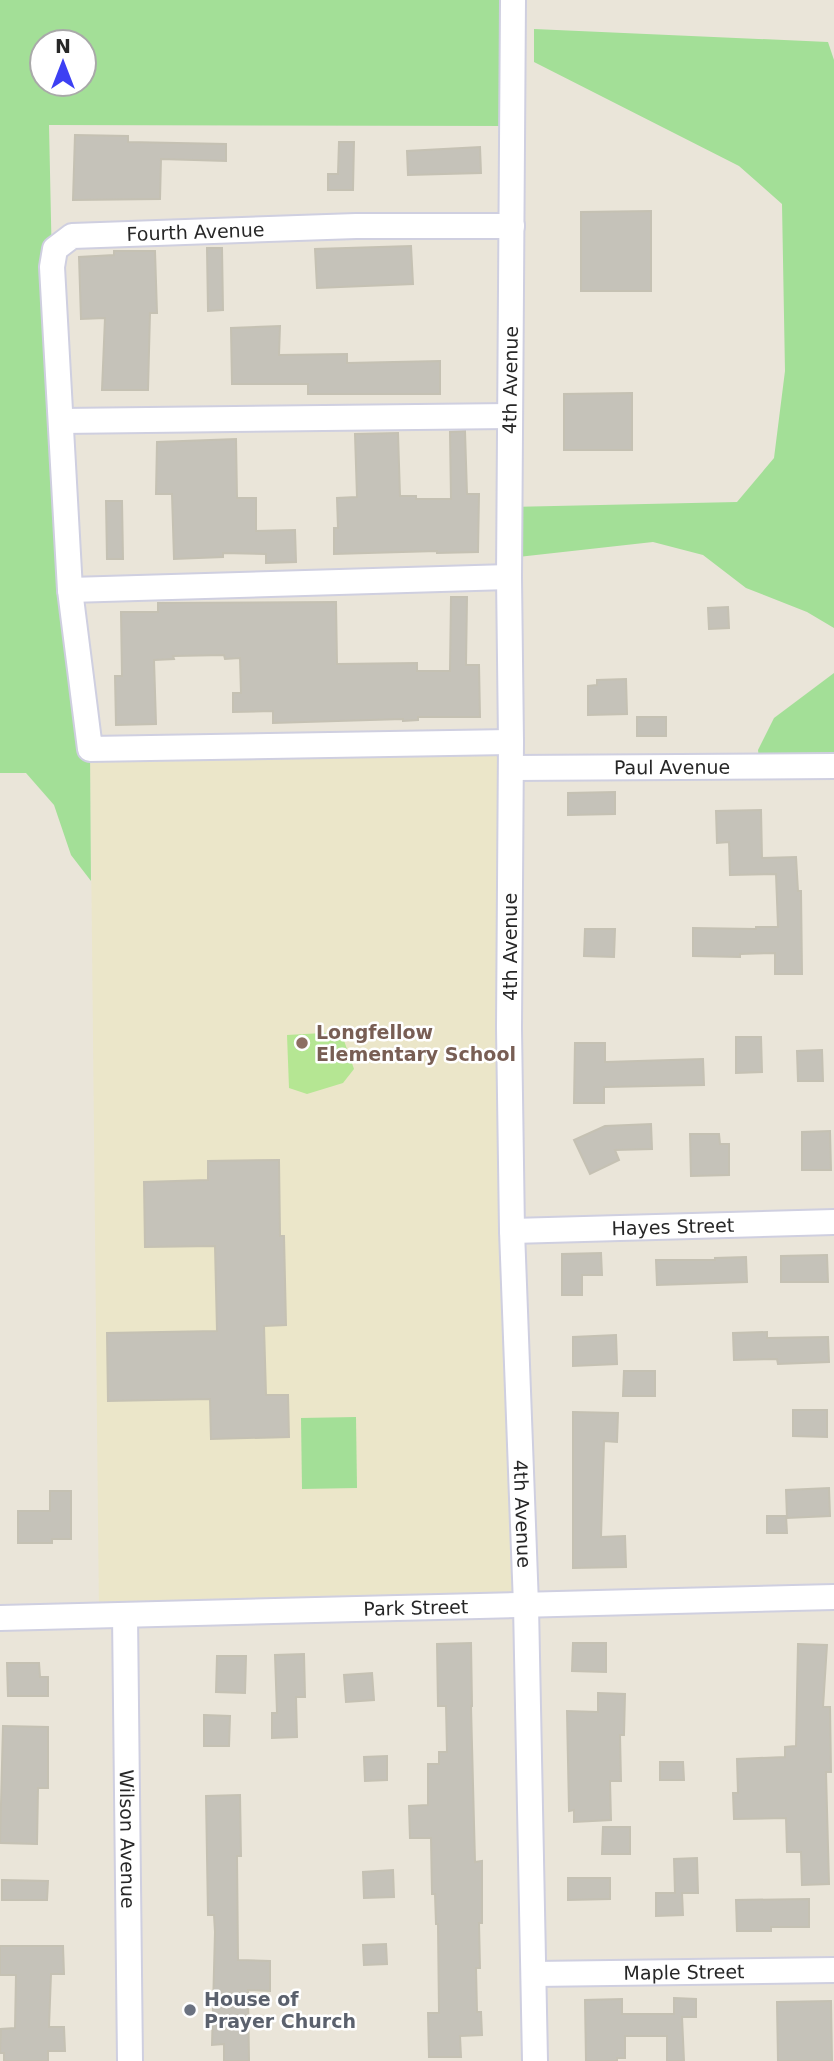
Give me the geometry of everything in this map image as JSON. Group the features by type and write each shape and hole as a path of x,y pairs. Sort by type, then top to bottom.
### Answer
{"street":[{"name":"4th Avenue","path":"513,0 509,1028 512,1231 526,1605 535,2061"},
{"name":"Fourth Avenue","path":"511,742 90,749 70,590 52,267 55,249 72,236 356,226 512,226"},
{"path":"61,421 510,416"},
{"path":"70,590 509,577"},
{"name":"Paul Avenue","path":"511,768 834,766"},
{"name":"Hayes Street","path":"512,1231 834,1222"},
{"name":"Park Street","path":"0,1618 834,1597"},
{"name":"Wilson Avenue","path":"125,1615 130,2061"},
{"name":"Maple Street","path":"534,1974 834,1970"}],"shaded area":[{"name":"Longfellow Elementary School","path":"511,742 526,1605 99,1616 90,749"}],"green space":[{"path":"0,0 513,0 512,126 49,125 52,267 90,749 91,881 71,855 54,805 26,773 0,773"},
{"path":"534,29 828,42 834,60 834,628 807,612 746,588 703,555 653,542 509,558 509,507 737,502 774,458 785,371 782,204 739,166 534,62"},
{"path":"834,673 834,766 760,766 758,750 774,718"},
{"path":"341,1032 354,1069 343,1083 307,1094 289,1088 287,1035"},
{"path":"356,1417 357,1488 302,1489 301,1418"}],"building":[{"path":"75,135 128,136 128,142 226,144 226,161 161,159 160,199 73,200"},
{"path":"339,142 354,142 353,190 328,190 328,174 338,174"},
{"path":"480,147 481,173 408,175 407,151"},
{"path":"651,211 651,291 581,291 581,212"},
{"path":"411,246 413,284 317,288 315,249"},
{"path":"207,248 222,248 223,310 208,311"},
{"path":"114,251 155,251 157,313 150,313 148,390 102,390 105,318 81,319 79,257 114,255"},
{"path":"280,326 279,355 347,354 347,363 440,361 440,394 308,394 308,384 232,384 231,328"},
{"path":"632,393 632,450 564,450 564,394"},
{"path":"465,431 467,494 479,494 478,552 334,554 334,528 338,528 337,498 357,497 355,434 398,433 400,496 451,499 450,432"},
{"path":"236,439 237,498 256,498 256,531 295,530 296,562 266,563 266,554 223,553 223,557 174,559 172,494 156,494 157,442"},
{"path":"106,501 122,501 123,559 107,559"},
{"path":"451,597 467,597 466,665 479,665 480,717 273,723 273,711 233,712 233,693 241,693 240,658 225,659 224,655 173,656 174,659 154,660 156,724 116,725 115,676 122,676 121,612 158,612 158,603 336,602 337,664 417,663 417,671 450,671"},
{"path":"728,607 729,628 709,629 708,608"},
{"path":"626,679 627,714 588,715 588,686 597,685 597,680"},
{"path":"637,717 666,717 666,736 637,736"},
{"path":"615,792 615,814 568,815 568,793"},
{"path":"761,810 762,858 796,857 798,891 801,891 802,974 775,974 775,953 740,954 740,957 693,956 693,928 778,927 776,874 730,875 729,842 717,843 716,811"},
{"path":"585,929 615,929 614,957 584,956"},
{"path":"736,1037 761,1037 762,1072 736,1073"},
{"path":"575,1043 605,1043 605,1062 703,1059 704,1085 604,1087 604,1103 574,1103"},
{"path":"822,1050 823,1081 798,1081 797,1051"},
{"path":"651,1124 652,1149 615,1150 619,1160 590,1174 574,1140 605,1126"},
{"path":"830,1131 831,1170 802,1170 802,1132"},
{"path":"690,1134 719,1134 720,1144 729,1144 729,1175 691,1176"},
{"path":"279,1160 280,1236 284,1236 286,1325 264,1326 266,1395 288,1395 289,1437 211,1439 210,1399 108,1401 107,1333 217,1331 215,1246 145,1247 144,1182 208,1180 208,1161"},
{"path":"601,1253 602,1275 582,1275 582,1295 562,1295 562,1254"},
{"path":"827,1255 828,1282 781,1282 781,1256"},
{"path":"746,1257 747,1282 657,1285 656,1260"},
{"path":"767,1332 767,1338 828,1337 829,1362 778,1364 777,1359 734,1360 733,1333"},
{"path":"616,1335 617,1364 573,1366 573,1337"},
{"path":"624,1371 655,1371 655,1396 623,1396"},
{"path":"793,1410 827,1410 827,1437 793,1436"},
{"path":"573,1412 618,1413 617,1442 604,1441 601,1537 625,1536 626,1567 573,1568"},
{"path":"829,1488 830,1516 787,1518 786,1490"},
{"path":"50,1491 71,1491 71,1539 52,1539 52,1543 18,1543 18,1511 50,1511"},
{"path":"767,1516 786,1516 787,1533 767,1533"},
{"path":"471,1643 475,1862 482,1861 480,1968 476,1968 477,2012 481,2012 482,2035 460,2036 461,2057 429,2057 428,2013 439,2013 438,1924 435,1894 432,1894 431,1838 410,1838 409,1806 428,1805 428,1764 439,1764 439,1752 447,1752 446,1706 438,1706 437,1644"},
{"path":"573,1643 606,1643 606,1672 572,1671"},
{"path":"798,1644 827,1645 823,1707 830,1707 831,1772 826,1772 829,1884 802,1885 801,1852 787,1852 786,1818 734,1819 733,1793 738,1793 737,1759 785,1757 785,1747 796,1746"},
{"path":"304,1654 305,1697 296,1697 297,1737 272,1738 272,1713 277,1713 275,1655"},
{"path":"217,1656 246,1656 245,1693 216,1692"},
{"path":"7,1663 39,1663 40,1677 48,1677 48,1696 8,1696"},
{"path":"372,1673 374,1700 346,1702 344,1675"},
{"path":"598,1693 625,1694 624,1735 620,1735 621,1781 610,1781 611,1820 574,1822 574,1810 569,1811 567,1711 598,1712"},
{"path":"204,1715 230,1716 229,1746 204,1746"},
{"path":"3,1726 48,1727 48,1788 38,1788 37,1844 0,1843"},
{"path":"387,1756 387,1780 365,1781 364,1757"},
{"path":"660,1762 683,1762 684,1780 660,1780"},
{"path":"240,1795 241,1856 237,1856 238,1960 270,1961 270,1991 248,1990 249,2061 224,2061 224,2044 212,2045 215,1932 214,1915 208,1915 206,1796"},
{"path":"603,1827 630,1827 630,1854 602,1854"},
{"path":"697,1858 698,1893 682,1893 683,1915 656,1916 656,1893 675,1893 674,1859"},
{"path":"393,1870 394,1897 364,1898 363,1872"},
{"path":"568,1878 610,1878 610,1899 568,1900"},
{"path":"2,1880 48,1881 47,1900 2,1900"},
{"path":"809,1899 809,1927 771,1927 771,1931 737,1931 736,1900"},
{"path":"386,1944 387,1964 364,1965 363,1945"},
{"path":"0,1946 63,1946 64,1974 51,1974 49,2027 64,2027 65,2051 48,2051 48,2061 4,2061 4,2053 0,2053 1,2029 15,2028 16,1975 0,1975"},
{"path":"674,1998 696,1999 696,2017 682,2017 684,2061 667,2061 667,2036 625,2036 625,2058 617,2058 617,2061 586,2061 585,2000 622,1999 622,2014 674,2014"},
{"path":"831,2001 832,2061 778,2061 777,2002"}],"place":[{"name":"Longfellow Elementary School","path":"302,1043"},
{"name":"House of Prayer Church","path":"190,2010"}]}
